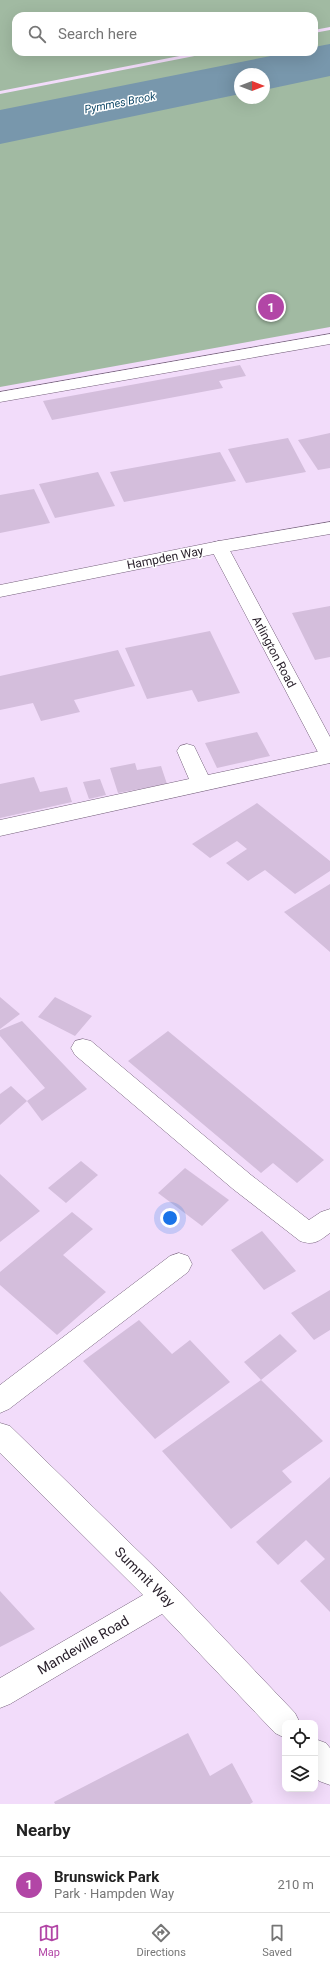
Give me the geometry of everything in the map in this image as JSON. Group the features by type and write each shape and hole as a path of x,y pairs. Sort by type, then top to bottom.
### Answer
{"street":[{"path":"0,397 330,339"},
{"name":"Hampden Way","path":"0,591 330,528"},
{"name":"Arlington Road","path":"219,548 330,756"},
{"path":"187,751 202,784"},
{"path":"0,828 330,756"},
{"path":"83,1048 242,1182 309,1234 330,1219"},
{"path":"0,1401 179,1264"},
{"name":"Summit Way","path":"0,1435 165,1597 282,1720"},
{"name":"Mandeville Road","path":"0,1694 165,1597"},
{"path":"317,1756 330,1770"}],"green space":[{"path":"0,0 330,0 330,27 318,29 318,12 12,12 12,56 179,56 0,91"},
{"path":"330,30 330,327 0,387 0,94 195,56 318,56 318,32"}],"building":[{"path":"240,365 246,376 219,381 223,388 52,420 43,401"},
{"path":"330,433 330,468 318,470 298,440"},
{"path":"288,438 306,472 246,483 228,449"},
{"path":"220,452 236,481 124,502 110,472"},
{"path":"98,472 115,506 55,518 39,484"},
{"path":"34,489 50,523 0,533 0,495"},
{"path":"330,606 330,657 315,660 292,613"},
{"path":"210,631 240,693 198,702 192,690 147,699 125,648"},
{"path":"118,650 135,686 74,700 80,712 41,721 33,703 0,710 0,676"},
{"path":"257,732 270,756 217,768 205,743"},
{"path":"135,763 137,770 161,766 167,784 118,793 110,768"},
{"path":"34,777 40,792 67,787 72,802 0,818 0,784"},
{"path":"100,779 106,795 89,799 83,782"},
{"path":"257,803 330,861 330,871 295,894 265,870 248,881 226,863 247,849 237,841 210,858 192,844"},
{"path":"330,884 330,952 284,912"},
{"path":"0,997 20,1014 0,1029"},
{"path":"55,997 92,1016 75,1036 38,1017"},
{"path":"22,1021 87,1089 42,1121 27,1101 45,1088 0,1036 0,1030"},
{"path":"168,1031 324,1160 297,1183 273,1163 261,1173 128,1061"},
{"path":"11,1086 27,1101 0,1125 0,1094"},
{"path":"81,1161 98,1175 66,1203 48,1188"},
{"path":"185,1168 229,1200 202,1226 158,1193"},
{"path":"0,1174 40,1211 0,1242"},
{"path":"72,1212 93,1229 63,1255 106,1292 57,1335 0,1285 0,1272"},
{"path":"262,1231 296,1271 264,1290 231,1250"},
{"path":"330,1290 330,1330 314,1340 291,1313"},
{"path":"139,1320 172,1354 190,1340 230,1382 155,1439 83,1361"},
{"path":"280,1334 297,1351 261,1380 244,1362"},
{"path":"261,1380 323,1441 282,1471 292,1482 231,1529 162,1451"},
{"path":"330,1477 330,1612 300,1581 325,1559 306,1540 278,1565 256,1542"},
{"path":"0,1591 35,1629 0,1647"},
{"path":"188,1733 210,1776 232,1763 253,1802 250,1804 55,1804 54,1802"}],"waterway":[{"name":"Pymmes Brook","path":"270,72 330,60"},
{"name":"Pymmes Brook","path":"0,127 234,79"}],"place":[{"name":"Brunswick Park","path":"271,307"}]}
